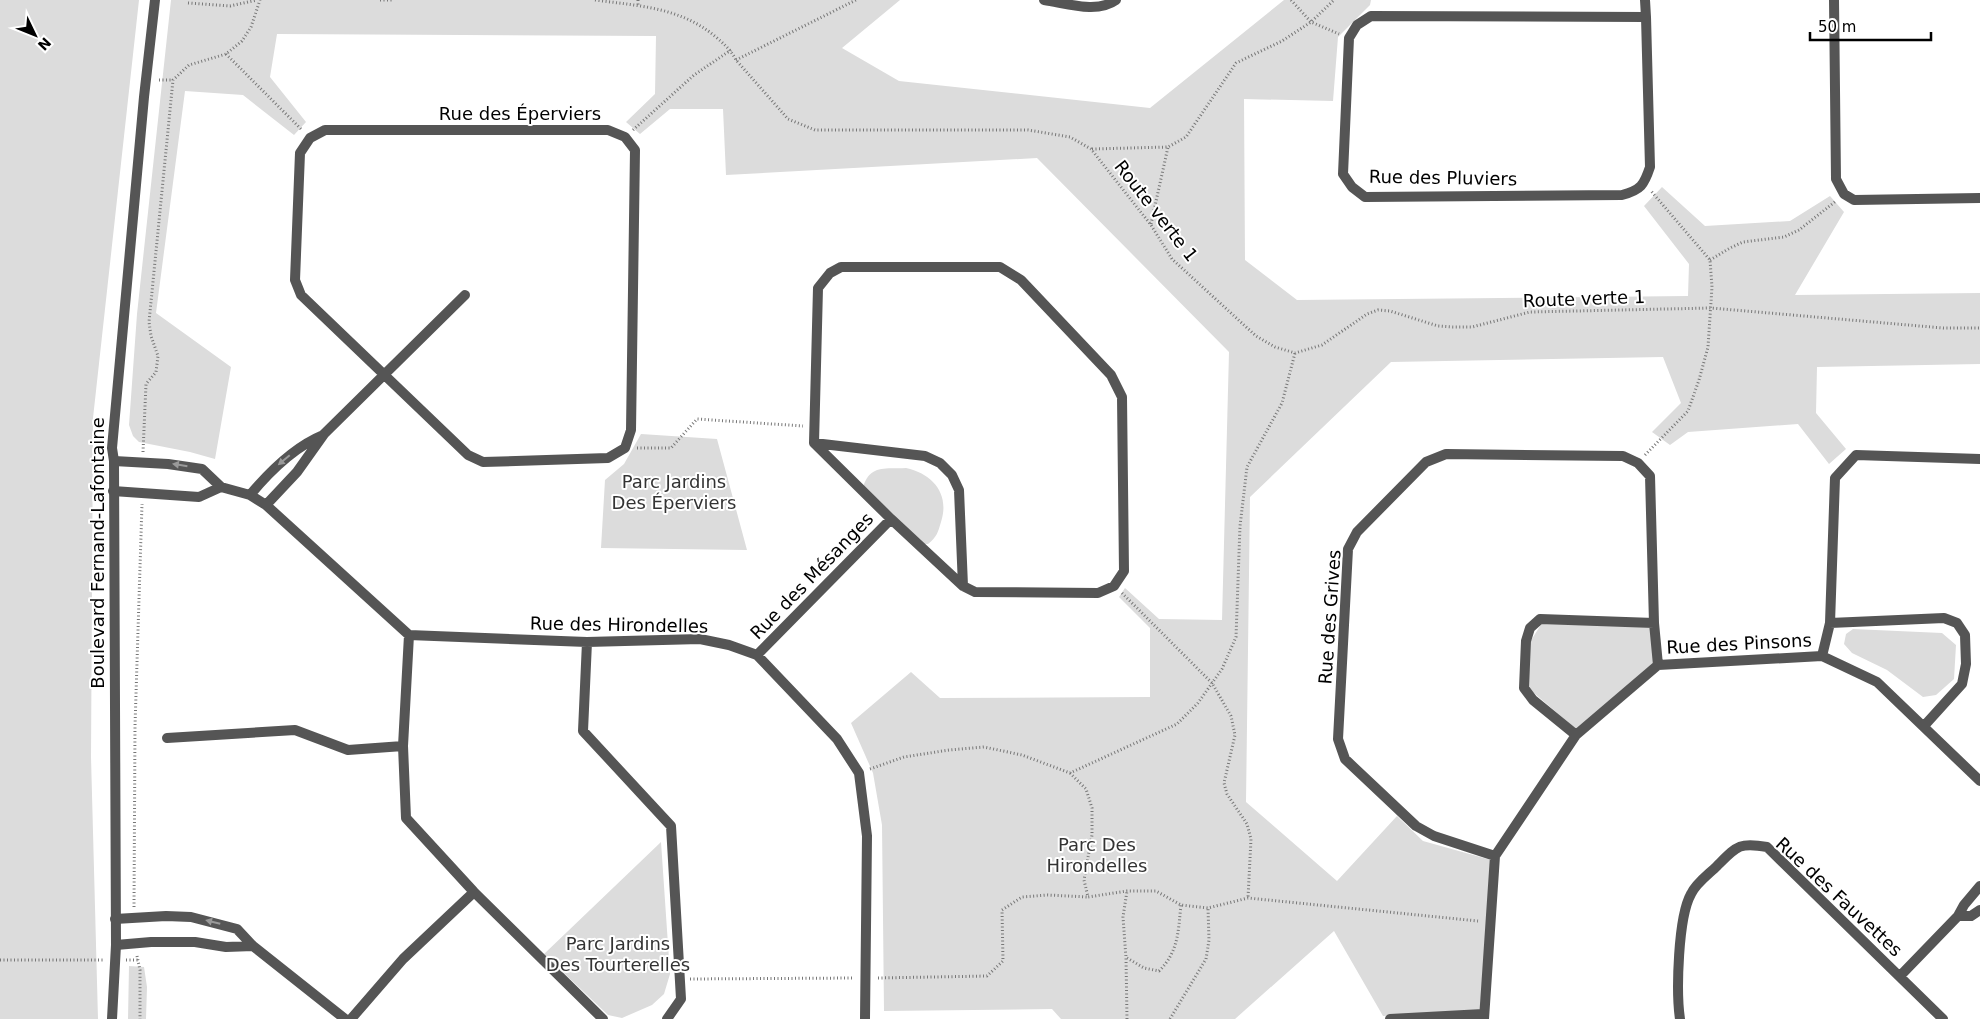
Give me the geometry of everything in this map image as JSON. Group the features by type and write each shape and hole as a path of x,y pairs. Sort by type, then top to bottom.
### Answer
{"street":[{"name":"Boulevard Fernand-Lafontaine","path":"112,1019 116,919 114,461 112,448 144,97 155,0"},
{"path":"1044,0 1089,7 1111,4 1116,0"},
{"path":"1645,0 1650,167 1645,183"},
{"path":"1834,0 1836,179 1844,194 1854,200 1980,198"},
{"path":"1349,38 1357,25 1371,16 1646,17"},
{"name":"Rue des Pluviers","path":"1349,38 1343,174 1352,187 1365,197 1622,195 1633,192 1645,183"},
{"name":"Rue des Éperviers","path":"310,138 326,130 608,130 625,137"},
{"path":"310,138 300,153 295,280 301,295 468,455 483,462 608,458 625,448 632,430 635,150 625,137"},
{"path":"963,586 960,490 952,475 940,463 925,456 814,443 818,288 830,273 841,266 1000,266 1022,280 1111,375 1122,397 1124,571 1114,586"},
{"path":"266,505 297,472 324,434 465,295"},
{"path":"250,495 288,456 324,434"},
{"name":"Rue des Mésanges","path":"814,443 891,519 963,586 975,592 1098,593 1114,586"},
{"name":"Rue des Grives","path":"1495,856 1434,836 1416,826 1345,759 1338,740 1348,549 1357,532 1426,462 1446,454 1623,456 1638,463"},
{"path":"1830,623 1835,478 1856,455 1980,459"},
{"path":"114,461 143,462 202,469 221,486 250,495 266,505 409,635 403,746 406,818 474,892 603,1019"},
{"path":"1638,463 1650,476 1654,623"},
{"path":"113,491 199,497 221,486"},
{"name":"Rue des Mésanges","path":"757,656 891,519"},
{"name":"Rue des Pinsons","path":"1822,656 1830,623 1944,618 1957,623 1965,635 1966,664 1962,684 1924,726"},
{"name":"Rue des Pinsons","path":"1576,736 1533,700 1524,688 1526,641 1530,628 1540,619 1654,623 1658,665"},
{"name":"Rue des Hirondelles","path":"409,635 587,642 700,640 729,645 757,656 836,739 859,773 867,836 865,1019"},
{"path":"587,642 583,731 671,826 681,999 667,1019"},
{"name":"Rue des Pinsons","path":"1484,1016 1495,856 1576,736 1658,665 1822,656 1876,682 1980,781"},
{"path":"167,738 295,730 348,750 403,746"},
{"name":"Rue des Fauvettes","path":"1680,1019 1678,1006 1681,938 1686,906 1692,892 1733,850 1748,844 1767,847 1943,1019"},
{"path":"1900,976 1958,916 1964,905 1980,886"},
{"path":"351,1019 403,959 474,892"},
{"path":"1958,916 1971,916 1980,910"},
{"path":"116,919 166,916 191,917 237,928 253,946 344,1019"},
{"path":"116,945 195,942 226,947 253,946"},
{"path":"1390,1019 1484,1016"}],"path":[{"path":"143,462 146,384 156,372 158,356 151,336 149,322 173,80 189,65 226,54 242,41 251,27 258,0 230,6 188,3"},
{"path":"380,0 392,0"},
{"name":"Route verte 1","path":"595,0 678,14 704,27 731,50 736,60 788,119 816,130 1028,130 1070,137 1091,149 1150,225 1172,259 1256,336 1274,347 1295,353 1322,345 1367,314 1378,310 1390,311 1438,326 1472,327 1530,312 1711,308 1943,328 1980,328"},
{"path":"638,0 638,6"},
{"path":"736,60 856,0"},
{"path":"1291,0 1311,22 1349,38"},
{"path":"1091,149 1168,147 1186,137 1236,63 1282,41 1311,22 1334,0"},
{"path":"625,137 694,75 731,50"},
{"path":"226,54 310,138"},
{"path":"1150,225 1168,147"},
{"path":"1638,463 1688,411 1700,380 1708,347 1712,286 1710,260 1645,183"},
{"path":"1710,260 1743,242 1784,237 1798,230 1844,194"},
{"path":"1070,773 1177,724 1198,703 1222,669 1236,637 1240,526 1247,466 1282,403 1295,353"},
{"path":"625,448 671,448 697,419 814,427"},
{"path":"134,918 135,726 143,493"},
{"path":"1114,586 1212,683 1231,716 1235,735 1224,783 1227,794 1247,824 1251,839 1248,898"},
{"path":"859,773 904,757 984,747 1022,755 1070,773 1086,789 1092,808 1092,836 1084,880 1088,897"},
{"path":"680,979 987,976 1003,961 1002,910 1022,898 1048,896 1088,897 1127,891 1156,891 1181,905 1208,908 1248,898 1490,922"},
{"path":"1127,891 1123,917 1127,1019"},
{"path":"1126,958 1144,968 1159,971 1176,945 1181,905"},
{"path":"1170,1019 1206,959 1209,940 1208,908"},
{"path":"134,943 140,970 140,1019"},
{"path":"0,960 115,960"}],"green space":[{"path":"0,0 139,0 93,418 91,757 98,1019 0,1019"},
{"name":"Parc Des Hirondelles","path":"171,0 900,0 842,48 899,81 1150,108 1284,0 1371,0 1370,5 1338,37 1333,101 1244,99 1245,260 1297,300 1688,296 1689,264 1644,206 1662,187 1705,226 1790,221 1830,196 1844,212 1795,295 1980,293 1980,364 1817,367 1816,413 1846,449 1829,464 1798,424 1688,432 1670,445 1652,432 1681,403 1663,357 1391,362 1250,497 1246,802 1337,881 1397,816 1423,841 1491,860 1480,1010 1383,1016 1334,931 1235,1019 1061,1019 1052,1009 884,1011 882,825 873,773 851,723 911,672 940,698 1150,697 1150,628 1119,597 1125,588 1159,619 1222,620 1229,352 1037,158 726,175 723,109 670,109 640,134 626,122 655,94 656,36 277,34 270,77 306,122 294,135 243,95 185,91 156,313 231,367 215,459 139,442 133,436 129,425 137,314"},
{"name":"Parc Jardins Des Éperviers","path":"641,434 717,439 747,550 601,548 605,480 624,464"},
{"path":"885,468 906,468 916,471 931,480 941,494 943,512 941,522 937,534 928,544 921,544 863,487 870,474 874,471"},
{"path":"1542,623 1650,627 1654,664 1577,730 1527,687 1530,642"},
{"path":"1853,629 1942,633 1956,645 1954,679 1936,695 1923,697 1887,670 1852,653 1844,644 1846,634"},
{"name":"Parc Jardins Des Tourterelles","path":"661,842 670,974 664,994 652,1005 622,1018 608,1015 544,954"},
{"path":"129,966 144,967 147,987 146,1019 128,1019"}]}
